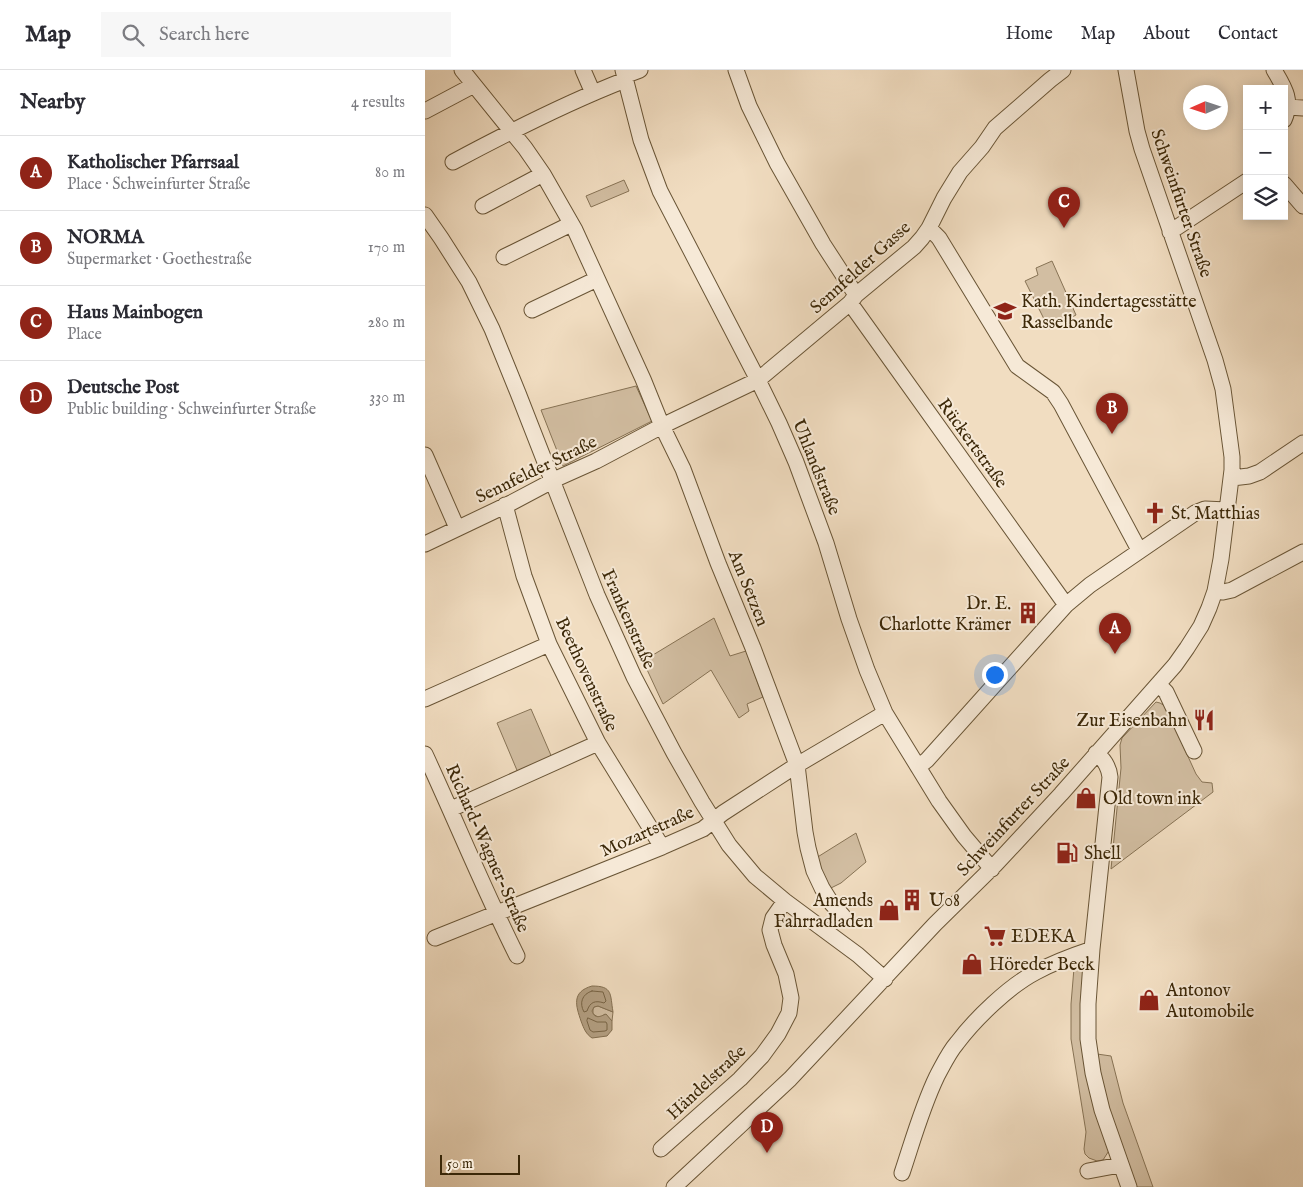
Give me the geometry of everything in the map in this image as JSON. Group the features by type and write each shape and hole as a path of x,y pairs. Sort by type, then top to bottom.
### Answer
{"street":[{"name":"Am Setzen","path":"463,70 525,148 543,174 571,224 643,379 662,426 683,470 797,764 808,848 814,871 828,898 843,916"},
{"path":"583,70 593,93"},
{"path":"453,162 511,131 593,93 624,75 640,70"},
{"name":"Rückertstraße","path":"736,70 749,106 777,163 853,299 1066,605"},
{"name":"Sennfelder Gasse","path":"662,426 757,380 914,247 923,238 960,172 982,147 995,128 1063,70"},
{"name":"Schweinfurter Straße","path":"674,1187 789,1079 1061,794 1158,684 1187,648 1201,626 1209,608 1215,591 1221,559 1232,478 1231,448 1224,397 1220,374 1142,150 1126,70"},
{"path":"1274,70 1285,89 1292,111"},
{"name":"Uhlandstraße","path":"624,75 641,140 660,191 779,423 796,462 826,543 867,670 885,713 939,801 991,869"},
{"path":"425,111 474,85"},
{"path":"483,206 543,174"},
{"path":"1170,232 1243,184"},
{"path":"1288,189 1303,206"},
{"name":"Frankenstraße","path":"425,215 469,282 492,329 597,595 624,655 674,753 713,821 729,845 760,881 785,902 859,955 885,979"},
{"path":"504,257 571,224"},
{"path":"929,228 939,238 1017,366 1035,377 1053,392 1061,404 1139,550"},
{"path":"532,310 597,279"},
{"name":"Sennfelder Straße","path":"425,544 596,461 662,426"},
{"path":"1232,478 1249,476 1260,472 1303,443"},
{"path":"425,455 457,528"},
{"name":"Beethovenstraße","path":"505,505 524,576 549,644 598,743 662,847"},
{"path":"918,768 1066,605 1090,585 1195,512 1219,508 1227,510"},
{"path":"1215,591 1232,590 1303,552"},
{"path":"425,699 549,644"},
{"path":"1158,684 1166,692 1194,751"},
{"name":"Mozartstraße","path":"435,938 703,830 723,813 797,764 885,713"},
{"path":"451,809 598,743"},
{"path":"1097,753 1107,765 1110,777 1087,1024 1093,1073 1102,1110 1129,1187"},
{"name":"Richard-Wagner-Straße","path":"425,754 496,914 517,956"},
{"name":"Händelstraße","path":"661,1149 741,1080 778,1034 789,1014 791,998 786,974 770,930 773,918 785,902"},
{"path":"903,1173 918,1124 937,1076 956,1044 986,1010 1014,986 1036,972 1093,949"},
{"path":"1088,1171 1120,1165"}],"shaded area":[{"path":"624,180 629,191 591,207 586,196"},
{"path":"1052,261 1076,315 1049,329 1025,281 1038,275 1036,268"},
{"path":"636,386 652,421 563,466 541,410"},
{"path":"714,618 730,656 746,651 763,697 747,704 749,711 739,718 711,670 663,704 643,661"},
{"path":"1156,702 1165,706 1196,774 1202,782 1212,783 1213,792 1111,869 1121,768 1120,745 1122,738"},
{"path":"531,709 553,760 519,775 497,723"},
{"path":"856,833 866,862 841,883 829,889 816,858"},
{"path":"1092,950 1090,1053 1111,1056 1123,1103 1153,1187 1136,1187 1110,1149 1103,1160 1097,1161 1085,1154 1086,1132 1071,1039 1071,1004 1075,956"},
{"path":"598,1006 613,1012 612,1021 605,1014 598,1017 593,1014 594,1007"}],"water":[{"path":"592,986 607,989 611,996 613,1012 598,1006 594,1007 592,1011 595,1016 606,1014 612,1021 612,1030 607,1036 592,1038 588,1035 579,1015 578,996 585,989"}],"place":[{"name":"Haus Mainbogen","path":"1064,228"},
{"name":"Kath. Kindertagesstätte Rasselbande","path":"1005,311"},
{"name":"NORMA","path":"1112,434"},
{"name":"St. Matthias","path":"1155,513"},
{"name":"Dr. E. Charlotte Krämer","path":"1028,613"},
{"name":"Katholischer Pfarrsaal","path":"1115,654"},
{"name":"Zur Eisenbahn","path":"1204,720"},
{"name":"Old town ink","path":"1086,798"},
{"name":"Shell","path":"1067,853"},
{"name":"U08","path":"912,900"},
{"name":"Amends Fahrradladen","path":"889,910"},
{"name":"EDEKA","path":"995,936"},
{"name":"Höreder Beck","path":"972,964"},
{"name":"Antonov Automobile","path":"1149,1000"},
{"name":"Deutsche Post","path":"767,1153"}]}
